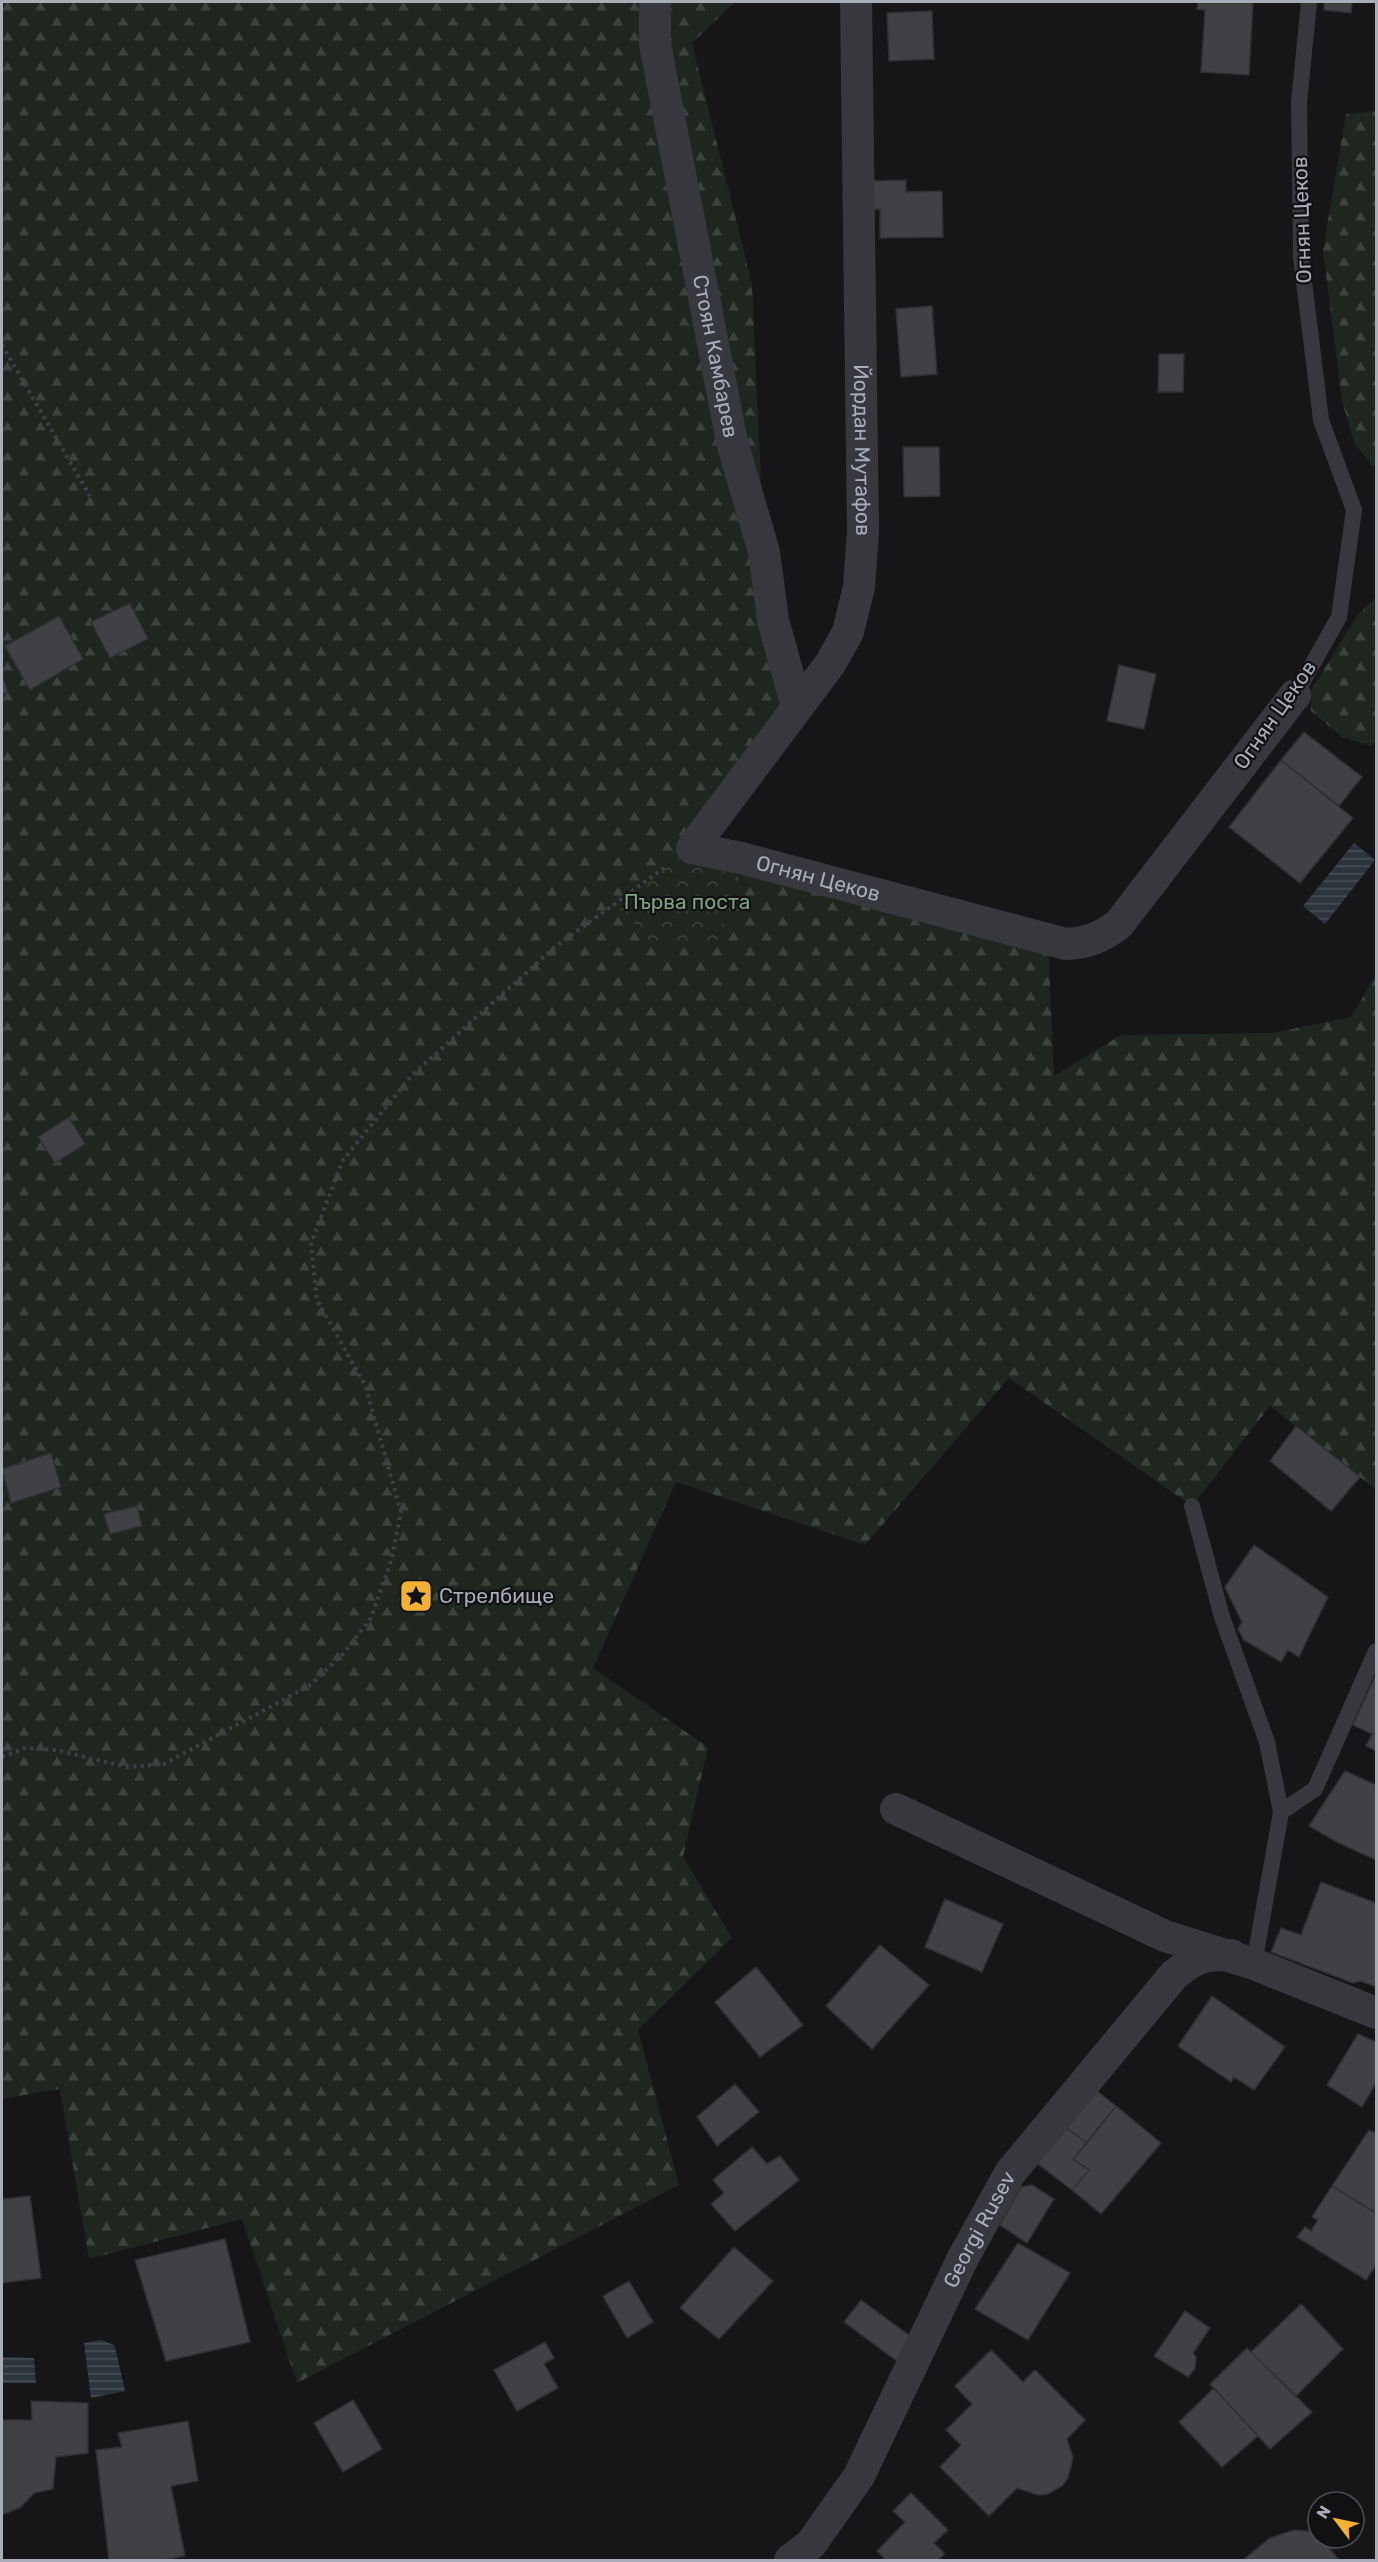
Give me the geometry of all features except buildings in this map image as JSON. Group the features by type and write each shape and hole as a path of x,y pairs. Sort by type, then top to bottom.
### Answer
{"street":[{"name":"Стоян Камбарев","path":"656,2 655,44 732,442 764,552 773,620 797,707"},
{"name":"Йордан Мутафов","path":"692,848 830,664 848,632 859,587 863,532 856,2"},
{"name":"Огнян Цеков","path":"692,848 741,858 1066,944 1086,943 1103,936 1119,924 1295,695"},
{"path":"896,1809 1166,1936 1242,1959 1377,2013"},
{"name":"Georgi Rusev","path":"790,2560 811,2544 859,2476 963,2258 1010,2173 1174,1975 1190,1962 1207,1954 1242,1959"}],"lane":[{"name":"Огнян Цеков","path":"1295,695 1339,617 1354,510 1321,420 1301,257 1299,103 1309,2"},
{"path":"1192,1506 1222,1617 1267,1742 1281,1812 1242,1959"},
{"path":"1281,1812 1315,1789 1377,1651"}],"path":[{"path":"2,345 90,496"},
{"path":"2,1757 25,1748 57,1750 128,1767 164,1764 309,1686 343,1654 371,1618 392,1561 401,1512 364,1385 317,1300 311,1243 343,1160 412,1075 537,963 555,947 692,848"}],"green space":[{"path":"2,2 735,2 692,43 752,284 764,552 797,707 692,848 615,903 741,858 1048,939 1054,1076 1121,1035 1273,1033 1351,1017 1376,975 1376,1490 1270,1406 1192,1506 1009,1378 865,1545 676,1482 593,1668 708,1747 683,1857 732,1938 638,2030 679,2185 297,2383 242,2219 89,2259 60,2089 2,2099"},
{"path":"1376,111 1376,465 1373,466 1355,445 1342,401 1323,250 1346,114"},
{"path":"1376,597 1376,739 1371,746 1342,737 1311,711 1310,692 1357,616"},
{"name":"Първа поста","path":"692,848 741,858 720,940 655,946 615,904"}],"shaded area":[{"path":"1354,843 1375,860 1325,924 1303,906"},
{"path":"101,2340 114,2345 125,2391 91,2398 84,2343"},
{"path":"2,2357 34,2358 36,2383 2,2383"}],"place":[{"name":"Стрелбище","path":"416,1596"}]}
